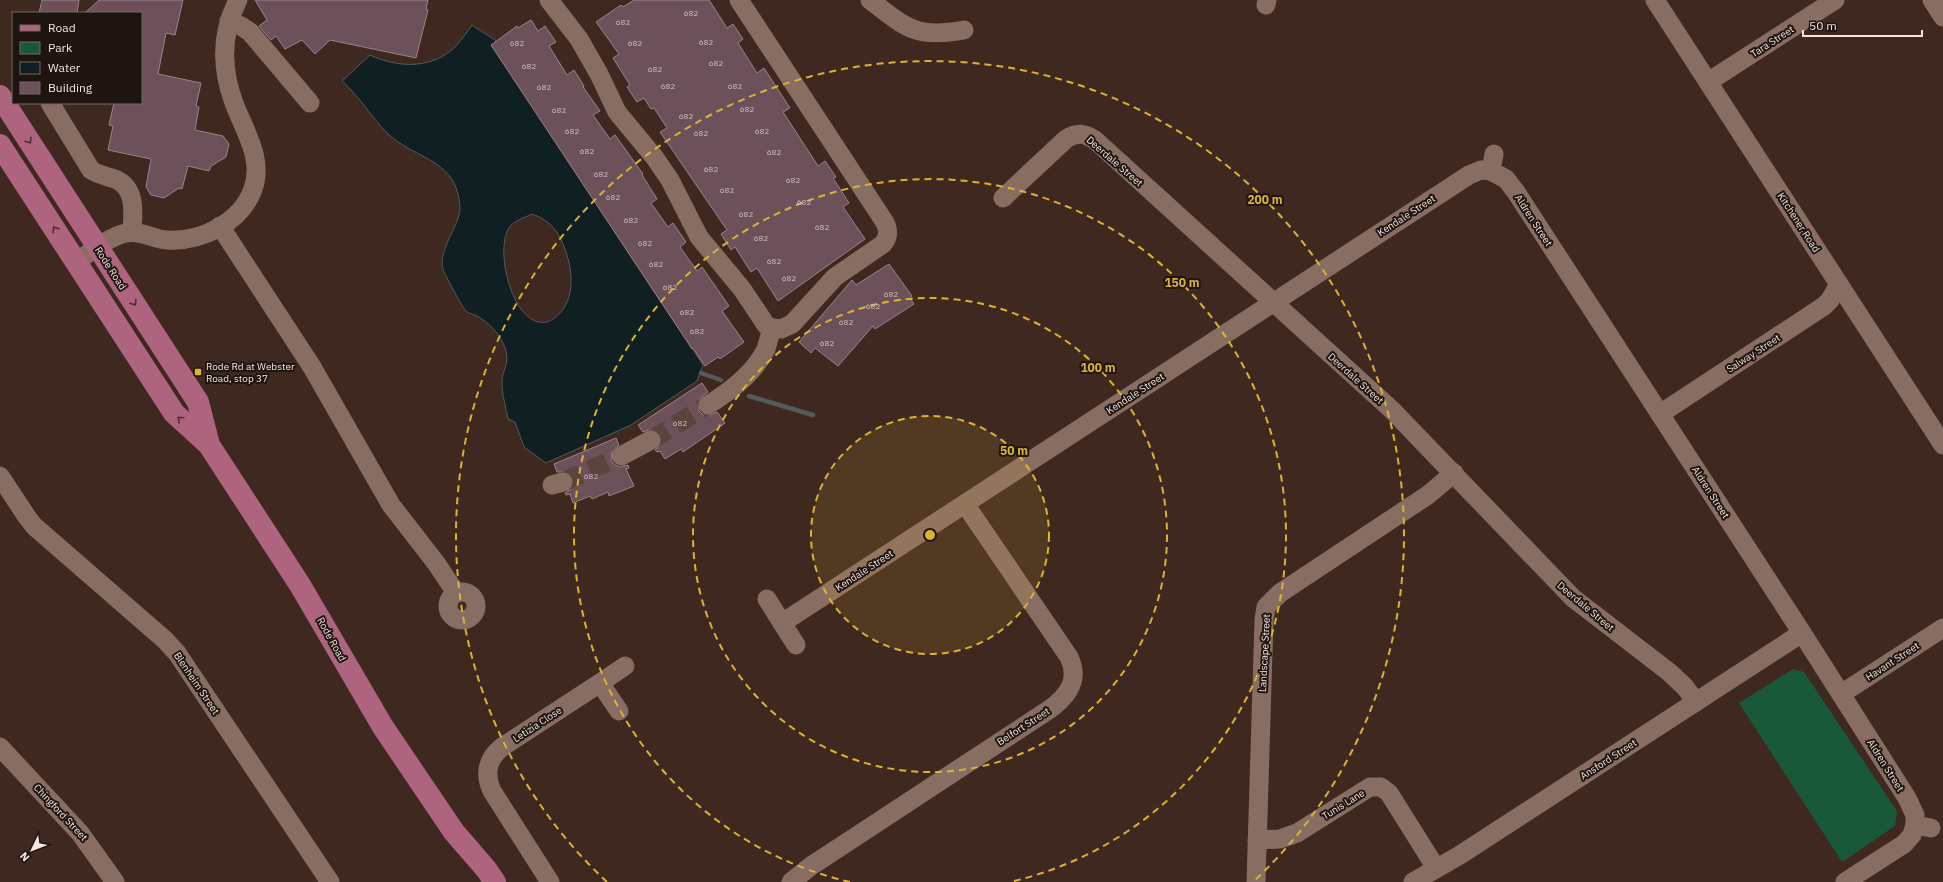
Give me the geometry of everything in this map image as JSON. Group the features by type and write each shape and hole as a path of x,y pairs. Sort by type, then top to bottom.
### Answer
{"main road":[{"name":"Rode Road","path":"3,106 98,247 198,402 209,445"},
{"name":"Rode Road","path":"0,145 174,414 209,445 309,598 382,727 454,832 486,869 495,882"},
{"name":"Rode Road","path":"454,832 478,882"}],"street":[{"path":"76,262 119,235 132,232 166,240 186,240 205,234 237,215 249,198 254,184 256,167 251,145 234,103 226,76 224,62 226,33 229,20 238,0"},
{"path":"559,3 617,112 655,158 670,180 699,237 742,289 763,322 772,328 781,329 792,324 835,277 883,244 887,237 888,229 739,0"},
{"path":"870,0 908,29 921,33 948,33 964,30"},
{"name":"Kitchener Road","path":"1655,0 1943,445"},
{"name":"Tara Street","path":"1708,82 1835,0"},
{"path":"1932,0 1943,17"},
{"path":"229,20 250,32 310,103"},
{"path":"51,104 91,170 100,176 116,179 128,190 133,203 132,232"},
{"name":"Deerdale Street","path":"1003,198 1062,142 1076,134 1086,135 1095,140 1392,410 1567,592 1669,672 1685,687 1696,702"},
{"name":"Kendale Street","path":"782,623 1469,175 1493,163"},
{"name":"Aldren Street","path":"1493,163 1501,175 1511,185 1802,633 1912,807 1923,827 1912,835 1904,844 1845,882"},
{"path":"220,226 312,367 391,505 436,563 456,593"},
{"name":"Salway Street","path":"1660,414 1824,306 1830,300 1839,284"},
{"path":"708,405 738,383 759,360 765,349 772,328"},
{"path":"621,456 651,440"},
{"name":"Landscape Street","path":"1256,882 1264,620 1266,607 1280,593 1428,495 1454,473"},
{"name":"Blenheim Street","path":"0,476 34,526 165,640 177,653 330,882"},
{"name":"Belfort Street","path":"792,882 811,866 1050,709 1063,699 1072,686 1074,667 1069,657 965,504"},
{"path":"767,599 796,645"},
{"name":"Havant Street","path":"1841,694 1943,628"},
{"name":"Ansford Street","path":"1413,882 1460,855 1802,633"},
{"name":"Letizia Close","path":"550,882 492,791 487,775 490,760 497,751 625,666"},
{"path":"600,683 619,711"},
{"name":"Chingford Street","path":"0,747 84,837 115,882"},
{"name":"Tunis Lane","path":"1257,840 1280,839 1297,833 1370,787 1378,786 1389,793 1436,868"}],"green space":[{"path":"1793,669 1804,672 1897,811 1895,826 1842,862 1739,703"}],"water":[{"path":"472,25 495,40 703,365 697,381 631,425 546,463 524,447 515,422 508,419 502,388 502,379 507,359 507,354 503,343 497,333 489,325 480,318 466,311 444,272 442,265 445,248 459,215 460,208 457,192 452,179 434,162 399,143 388,134 342,81 370,55 404,64 426,63 437,59 448,53 457,45","holes":["532,214 536,215 550,225 558,234 563,243 571,275 571,286 565,306 558,315 547,322 535,321 525,313 516,301 505,269 505,239 509,228 513,223 519,220"]}],"building":[{"path":"42,0 79,0 77,12 39,12"},
{"path":"99,0 183,0 175,35 166,33 158,74 201,83 196,106 199,107 195,130 223,136 229,144 226,157 211,166 209,171 188,166 182,189 179,188 164,198 151,195 146,187 151,159 108,150 113,126 109,125 114,104 142,104 142,12 86,12"},
{"path":"255,0 428,0 426,9 428,10 416,58 330,40 315,54 302,40 285,49 276,36 271,40 259,26 267,20"},
{"path":"634,0 709,0 727,28 733,24 743,39 738,43 757,73 764,68 790,108 783,112 818,166 825,161 836,177 833,178 849,203 843,207 865,239 778,301 757,268 751,272 735,247 731,250 721,234 727,230 660,132 667,128 654,108 651,109 644,98 637,102 627,87 630,85 613,58 619,54 596,22 621,5 623,7"},
{"path":"531,20 538,31 545,26 556,42 549,46 567,75 574,70 584,86 583,87 600,111 593,115 610,139 615,135 643,174 642,175 657,199 651,203 668,227 673,223 686,242 680,247 697,271 702,267 729,306 722,311 744,342 720,359 718,357 705,366 693,348 692,349 491,45 517,26 518,28"},
{"path":"889,264 912,296 910,298 914,304 875,329 873,326 838,366 815,348 811,353 799,342 852,280 856,285"},
{"path":"702,383 708,392 698,400 699,411 703,415 708,416 717,412 725,423 683,452 681,449 665,459 660,451 657,452 655,450 660,445 662,440 660,435 652,429 643,432 638,425"},
{"path":"616,438 619,445 612,451 611,461 620,467 628,465 629,468 626,469 634,486 609,496 608,492 592,499 590,496 573,503 570,494 566,495 565,493 571,489 574,484 573,479 566,472 557,472 554,464"}],"waterway":[{"path":"701,373 721,380"},
{"path":"749,396 813,415"}],"tunnel":[{"path":"651,440 708,405"},
{"path":"563,482 621,456"}],"place":[{"name":"Rode Rd at Webster Road, stop 37","path":"198,372"}]}
